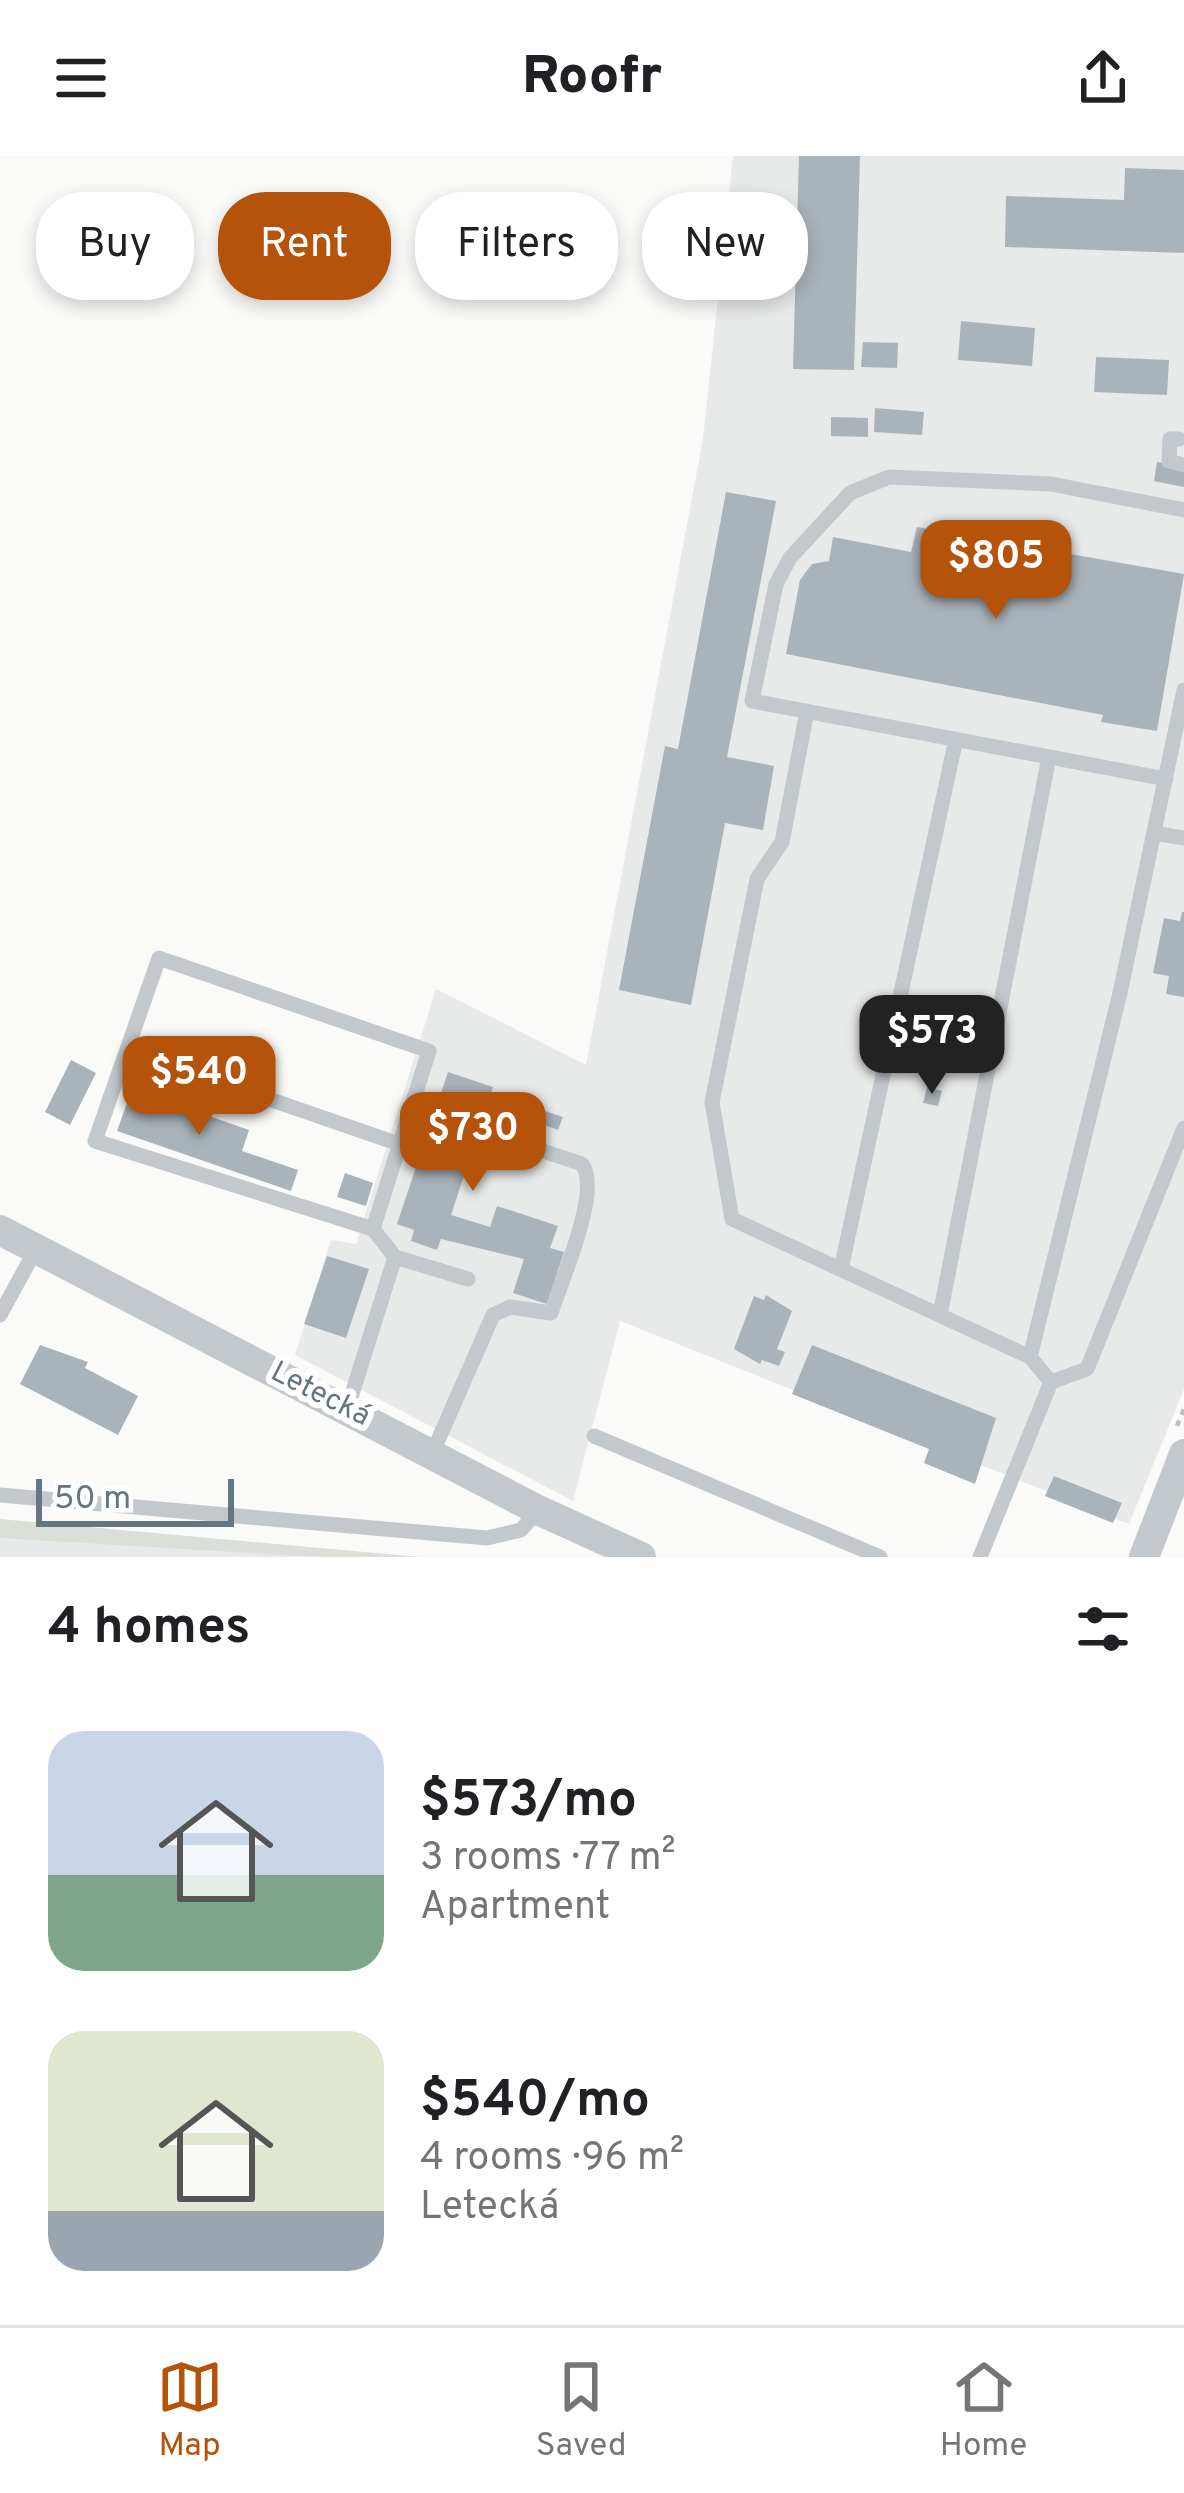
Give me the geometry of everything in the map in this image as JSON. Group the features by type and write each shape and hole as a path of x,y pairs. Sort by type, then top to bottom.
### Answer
{"street":[{"name":"Letecká","path":"0,1230 538,1510 641,1557"},
{"path":"1144,1557 1184,1454"}],"lane":[{"path":"1166,779 752,700 767,620 790,558 850,493 889,477 1051,484 1184,510"},
{"path":"1030,1357 1120,993 1184,690"},
{"path":"807,711 782,842 757,879 712,1102 732,1219 1030,1357 1052,1382"},
{"path":"841,1269 956,739"},
{"path":"940,1315 1049,757"},
{"path":"1154,833 1184,838"},
{"path":"373,1229 429,1051 159,958 95,1141 373,1229 395,1257 468,1279"},
{"path":"127,1050 399,1144"},
{"path":"980,1557 1052,1382 1087,1369 1184,1128"},
{"path":"431,1454 493,1315 510,1307 551,1313 587,1202 590,1179 582,1164 516,1142"},
{"path":"0,1315 36,1249"},
{"path":"347,1409 395,1257"},
{"path":"594,1436 880,1557"},
{"path":"0,1495 487,1538 521,1530 538,1510"}],"shaded area":[{"path":"733,156 1184,156 1184,1389 1129,1524 620,1321 573,1501 295,1355 331,1240 356,1244 436,989 586,1065 703,439 718,300 808,300 808,192 729,192"},
{"path":"0,1519 420,1557 320,1557 0,1538"},
{"path":"0,1538 143,1542 320,1557 0,1557"}],"building":[{"path":"799,156 860,156 854,370 793,369 795,300 808,300 808,192 798,192"},
{"path":"1125,168 1184,170 1184,253 1005,247 1006,196 1124,200"},
{"path":"961,321 1035,328 1032,366 958,360"},
{"path":"863,342 898,343 897,368 861,367"},
{"path":"1096,357 1169,360 1167,395 1094,392"},
{"path":"875,408 924,412 922,435 874,432"},
{"path":"831,417 868,418 868,437 831,436"},
{"path":"1157,462 1184,467 1184,487 1154,481"},
{"path":"726,492 776,501 727,757 774,766 763,830 725,823 691,1005 619,990 665,746 678,749"},
{"path":"917,527 1184,574 1157,731 1101,722 1103,715 786,654 800,580 812,564 829,561 833,537 911,552"},
{"path":"1182,912 1184,997 1166,994 1169,976 1153,973 1164,918 1180,921"},
{"path":"71,1060 96,1073 70,1125 45,1112"},
{"path":"448,1072 493,1087 451,1215 490,1227 497,1206 558,1226 550,1248 564,1252 547,1304 513,1293 524,1259 441,1239 437,1250 411,1241 414,1230 397,1224"},
{"path":"927,1087 942,1091 938,1106 923,1103"},
{"path":"132,1089 249,1130 242,1151 298,1170 291,1191 117,1131"},
{"path":"542,1110 563,1117 558,1130 538,1123"},
{"path":"345,1173 373,1183 366,1206 337,1197"},
{"path":"327,1256 369,1269 346,1338 304,1324"},
{"path":"766,1295 792,1311 777,1349 785,1352 779,1366 762,1360 760,1364 734,1349 754,1296 764,1300"},
{"path":"40,1345 88,1362 85,1368 138,1396 118,1435 20,1384"},
{"path":"812,1345 996,1418 975,1484 924,1463 929,1449 792,1394"},
{"path":"1054,1476 1122,1503 1113,1523 1045,1496"}]}
